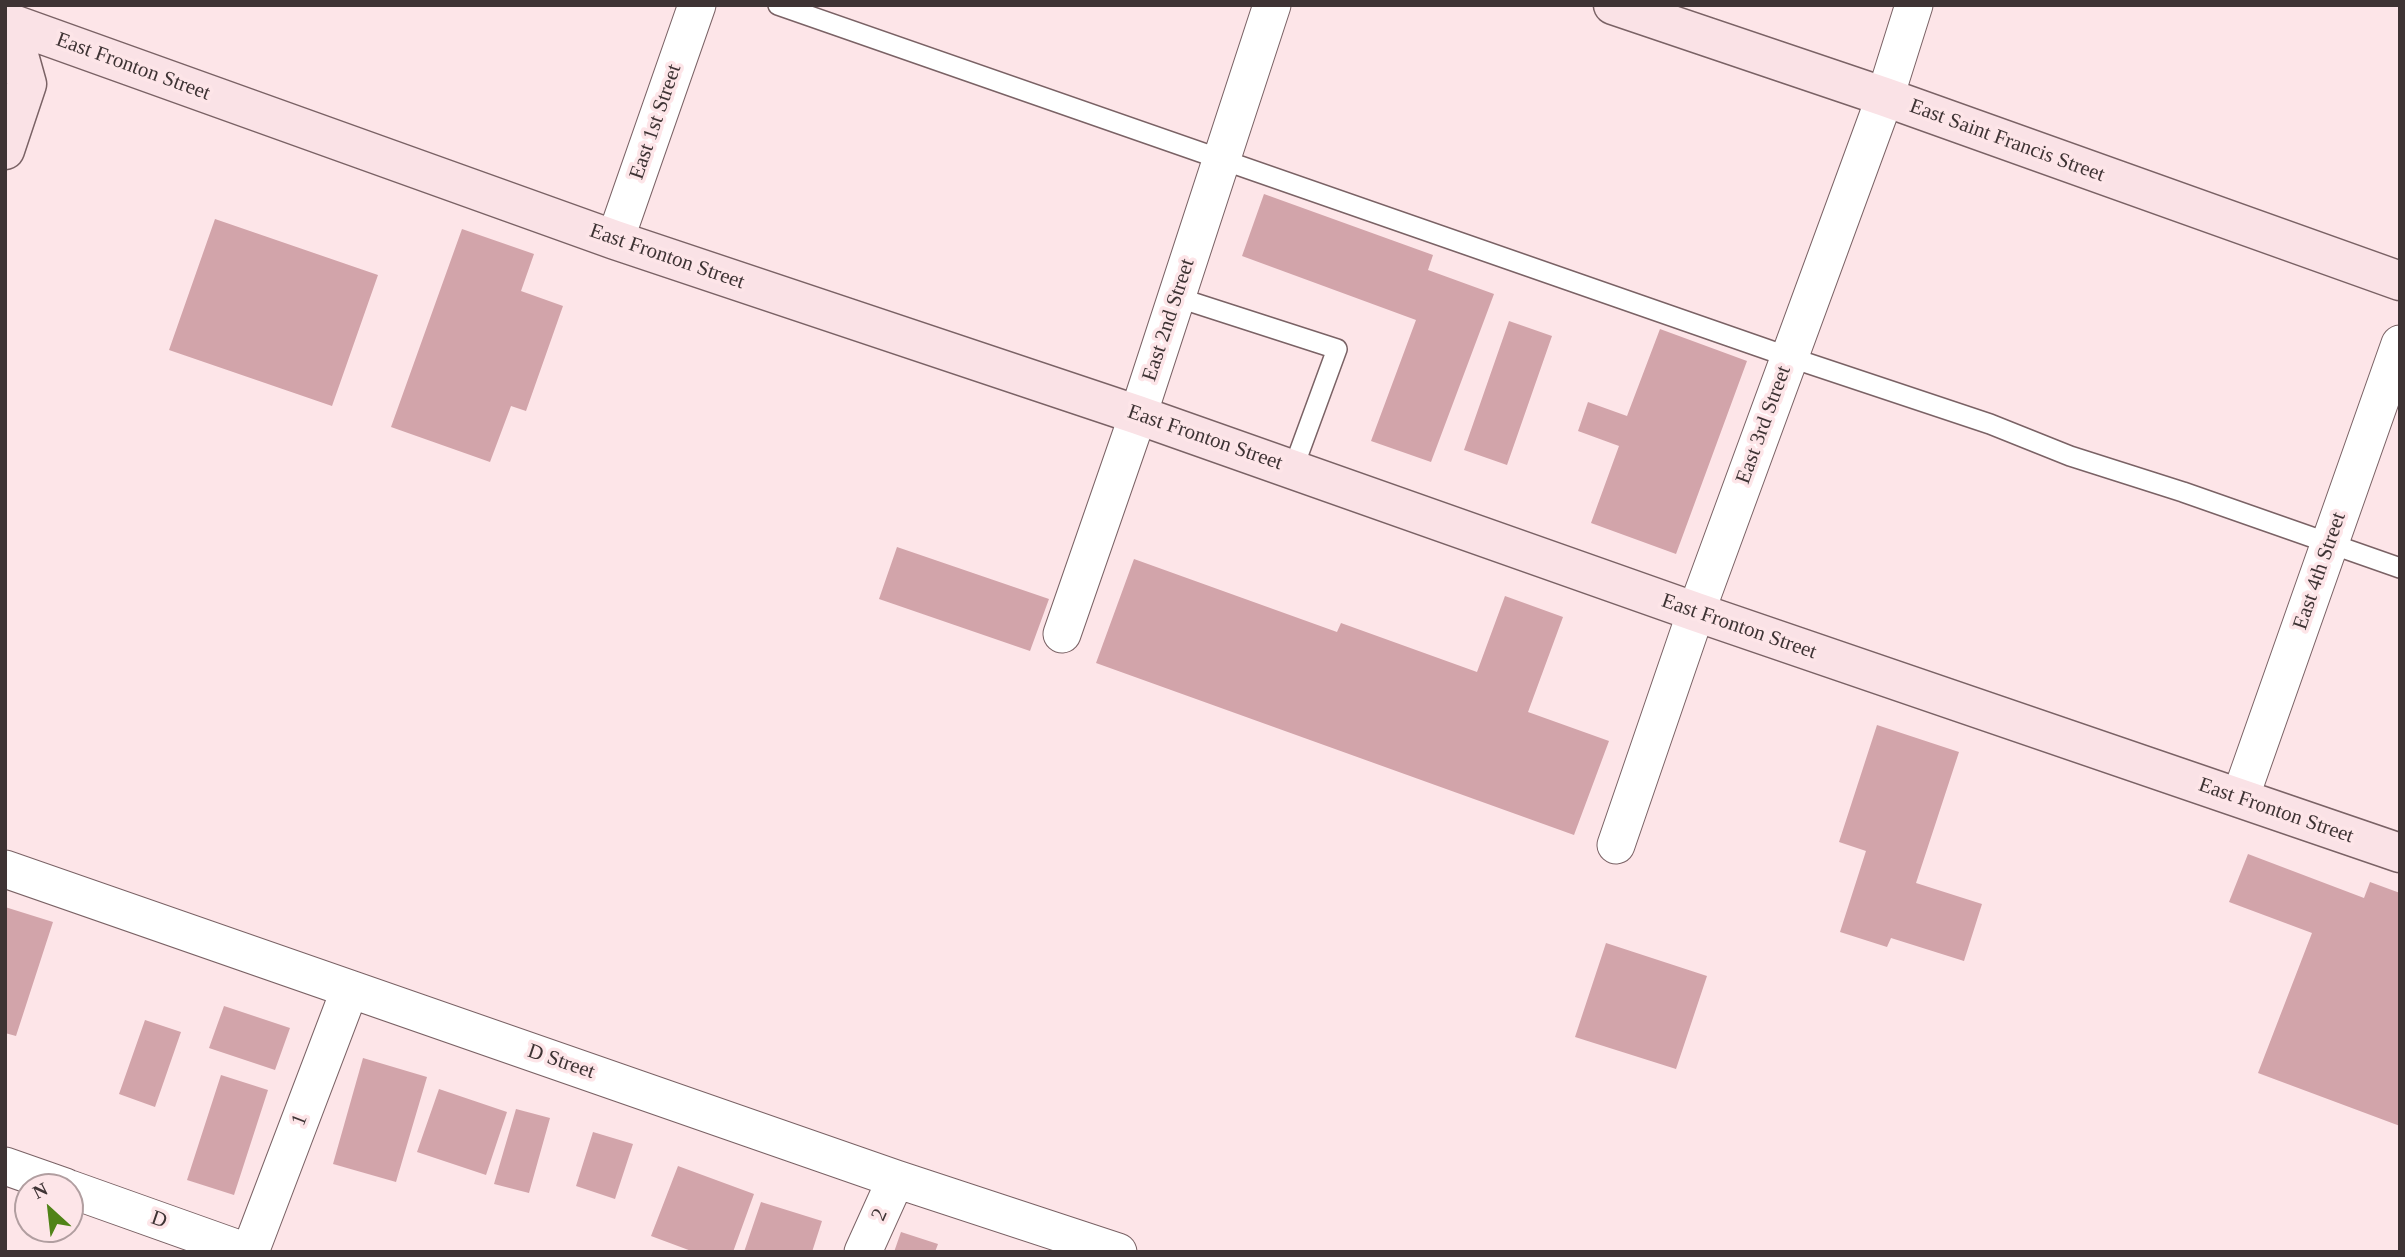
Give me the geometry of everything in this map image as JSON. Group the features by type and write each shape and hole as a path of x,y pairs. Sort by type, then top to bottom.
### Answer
{"main road":[{"name":"East Saint Francis Street","path":"1613,5 1885,97 2400,281"},
{"name":"East Fronton Street","path":"9,19 615,240 1138,415 1696,612 2400,853"},
{"path":"5,150 27,83 9,19"}],"street":[{"name":"East 1st Street","path":"615,240 697,5"},
{"name":"East 2nd Street","path":"1062,634 1138,415 1272,5"},
{"name":"East 3rd Street","path":"1616,845 1696,612 1885,97 1914,5"},
{"name":"East 4th Street","path":"2240,799 2400,344"},
{"name":"D Street","path":"5,869 896,1179 1118,1252"},
{"name":"1","path":"249,1252 350,989"},
{"path":"5,1166 25,1173"},
{"name":"2","path":"863,1252 896,1179"},
{"name":"D","path":"84,1194 249,1252"}],"lane":[{"path":"778,5 1789,357 1978,419 2070,456 2183,492 2400,568"},
{"path":"1176,297 1337,349 1293,469"}],"building":[{"path":"1264,194 1433,255 1428,270 1494,294 1431,462 1371,441 1416,320 1242,256"},
{"path":"215,219 378,275 332,406 169,350"},
{"path":"462,229 534,254 521,291 563,306 526,411 511,406 490,462 391,427"},
{"path":"1509,321 1552,336 1507,465 1464,450"},
{"path":"1660,329 1747,361 1676,554 1591,523 1619,446 1578,431 1588,402 1627,416"},
{"path":"897,547 1049,599 1030,651 879,599"},
{"path":"1134,559 1337,632 1341,623 1477,672 1505,596 1563,617 1528,712 1609,741 1574,835 1096,663"},
{"path":"1877,725 1959,752 1916,883 1982,904 1964,961 1891,938 1887,947 1840,932 1866,851 1839,842"},
{"path":"2248,854 2364,898 2370,882 2400,893 2400,1126 2258,1073 2312,933 2229,902"},
{"path":"5,907 53,922 16,1036 5,1033"},
{"path":"1606,943 1707,976 1676,1069 1575,1037"},
{"path":"224,1006 290,1028 275,1070 209,1048"},
{"path":"145,1020 181,1032 155,1107 119,1094"},
{"path":"363,1058 427,1077 396,1182 333,1164"},
{"path":"221,1075 268,1090 234,1195 187,1180"},
{"path":"439,1089 507,1112 486,1175 417,1152"},
{"path":"516,1109 550,1118 529,1193 494,1184"},
{"path":"593,1132 633,1144 615,1199 576,1186"},
{"path":"678,1166 754,1194 733,1252 694,1252 651,1236"},
{"path":"761,1202 822,1221 812,1252 744,1252"},
{"path":"901,1232 938,1244 935,1252 894,1252"}]}
